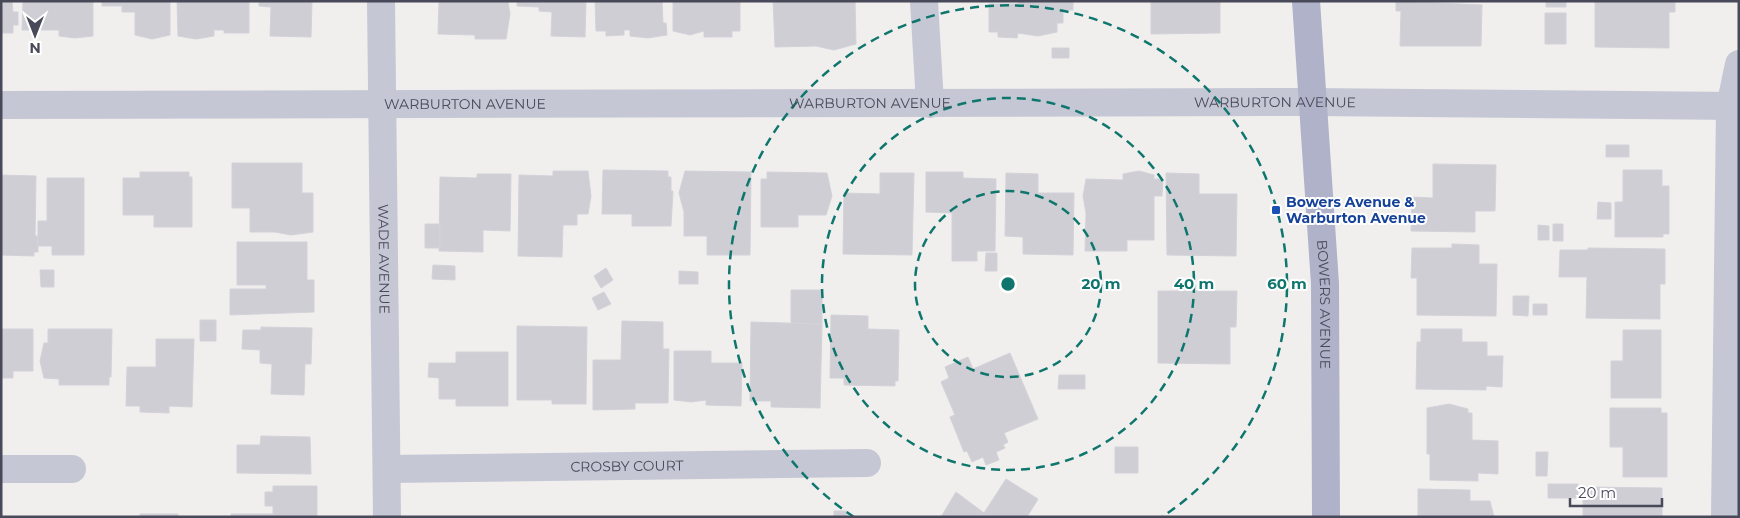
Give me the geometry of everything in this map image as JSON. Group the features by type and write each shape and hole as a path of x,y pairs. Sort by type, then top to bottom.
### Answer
{"main road":[{"name":"BOWERS AVENUE","path":"1306,1 1311,102 1325,284 1326,517"}],"street":[{"name":"WADE AVENUE","path":"381,1 387,517"},
{"path":"924,1 930,104"},
{"path":"1725,517 1733,470 1734,107 1739,64"},
{"name":"WARBURTON AVENUE","path":"1,105 383,102 930,104 1311,102 1734,107"},
{"name":"CROSBY COURT","path":"387,469 867,463"},
{"path":"1,469 72,469"}],"building":[{"path":"1,1 12,1 13,12 18,12 18,25 13,25 13,33 1,33"},
{"path":"23,1 93,1 93,36 75,38 59,36 59,30 22,30"},
{"path":"102,1 170,1 170,35 152,39 135,35 135,12 122,12 122,6 102,6"},
{"path":"177,1 249,1 249,33 224,33 224,30 214,30 214,36 196,39 178,36"},
{"path":"259,1 312,1 311,37 270,36 271,7 259,6"},
{"path":"439,1 508,1 510,14 506,39 475,39 475,35 438,34"},
{"path":"517,1 586,1 585,37 551,36 552,12 539,11 539,7 517,6"},
{"path":"595,1 662,1 663,23 666,23 667,35 648,38 630,36 630,30 624,30 624,35 606,36 606,31 596,31"},
{"path":"673,1 740,1 740,31 732,31 732,37 704,37 704,31 690,35 673,31"},
{"path":"773,1 855,1 856,44 834,50 816,46 775,47"},
{"path":"1018,1 1073,1 1073,10 1063,10 1063,23 1057,23 1057,32 1038,36 1018,33 1017,38 998,37 998,32 989,32 989,4 1018,4"},
{"path":"1151,1 1220,1 1220,33 1151,34"},
{"path":"1396,1 1482,5 1481,46 1400,46 1401,11 1396,11"},
{"path":"1546,1 1566,1 1566,7 1546,7"},
{"path":"1595,1 1675,1 1675,12 1669,12 1669,48 1595,47"},
{"path":"1545,13 1566,13 1566,44 1545,44"},
{"path":"1052,48 1069,48 1069,58 1052,58"},
{"path":"1606,145 1629,145 1629,157 1606,157"},
{"path":"232,163 302,163 302,193 313,193 313,232 291,235 275,232 250,232 250,208 232,208"},
{"path":"1433,164 1496,165 1495,211 1475,211 1475,232 1411,231 1412,197 1433,198"},
{"path":"603,170 668,171 668,177 671,177 671,191 673,191 671,226 632,226 632,214 602,214"},
{"path":"1623,170 1662,170 1662,186 1669,186 1669,234 1663,234 1663,237 1615,237 1615,202 1623,202"},
{"path":"553,171 588,171 591,196 588,214 577,214 577,225 563,225 562,257 518,256 519,175 553,176"},
{"path":"685,171 751,172 750,255 707,255 707,236 684,236 684,212 679,193"},
{"path":"1139,171 1154,175 1154,179 1163,179 1162,196 1154,196 1154,240 1127,240 1127,251 1085,251 1086,213 1083,196 1086,179 1123,180 1123,174"},
{"path":"140,172 189,172 189,177 192,177 192,227 154,227 154,215 123,215 123,178 140,178"},
{"path":"767,172 827,173 832,196 826,215 798,215 798,227 761,227 761,179 767,179"},
{"path":"926,172 963,172 963,178 996,179 995,251 977,251 977,261 952,261 952,213 926,212"},
{"path":"880,173 914,173 912,255 843,254 844,193 880,194"},
{"path":"1006,173 1038,174 1038,193 1074,193 1073,255 1023,254 1023,237 1005,236"},
{"path":"1166,173 1199,174 1199,194 1237,194 1236,256 1167,255"},
{"path":"477,174 511,174 510,231 483,230 483,252 439,251 440,177 477,178"},
{"path":"1,175 36,176 35,236 38,236 38,252 34,252 34,256 1,255"},
{"path":"47,178 84,178 84,255 52,255 52,246 38,246 38,221 47,221"},
{"path":"1598,202 1611,203 1611,219 1597,219"},
{"path":"425,224 440,224 440,248 425,248"},
{"path":"1553,224 1563,224 1563,241 1553,241"},
{"path":"1538,225 1549,226 1549,240 1538,240"},
{"path":"237,242 307,242 307,280 314,280 314,312 230,315 230,289 266,289 266,285 237,285"},
{"path":"1452,244 1479,245 1479,264 1497,264 1496,316 1417,315 1417,278 1411,278 1412,248 1452,248"},
{"path":"1588,248 1665,249 1665,284 1660,284 1660,319 1586,318 1587,277 1559,277 1560,250 1588,250"},
{"path":"986,253 997,253 997,271 985,271"},
{"path":"433,265 455,266 455,280 432,279"},
{"path":"606,268 613,280 601,288 594,276"},
{"path":"40,270 54,270 54,287 41,287"},
{"path":"679,271 698,272 698,284 679,284"},
{"path":"791,290 822,290 822,324 791,323"},
{"path":"1158,291 1237,291 1236,327 1230,327 1230,364 1158,363"},
{"path":"604,292 611,304 598,310 592,298"},
{"path":"1513,296 1529,296 1528,316 1513,315"},
{"path":"1533,304 1547,304 1547,315 1533,315"},
{"path":"831,315 868,316 868,329 899,330 898,381 895,381 895,386 844,385 844,378 830,378"},
{"path":"200,320 216,320 216,341 200,341"},
{"path":"622,321 663,322 663,349 669,349 668,403 635,403 635,409 593,410 593,360 621,360"},
{"path":"751,322 822,324 820,408 771,407 771,401 750,401"},
{"path":"517,326 587,327 586,404 552,404 552,400 517,400"},
{"path":"261,327 312,328 311,364 305,364 304,395 271,394 272,364 260,363 260,350 242,349 243,330 261,330"},
{"path":"1,329 33,329 33,371 13,371 13,378 1,378"},
{"path":"48,329 112,329 111,377 109,377 109,385 59,385 59,379 44,378 40,361 44,343 48,343"},
{"path":"1421,329 1462,329 1462,342 1487,342 1487,356 1503,356 1502,387 1486,386 1486,390 1416,389 1417,342 1421,342"},
{"path":"1623,330 1661,330 1661,398 1611,398 1611,361 1623,361"},
{"path":"156,339 194,339 192,407 169,406 169,413 140,412 140,406 126,406 127,367 156,367"},
{"path":"674,351 711,351 711,363 742,363 741,406 706,405 706,400 691,402 674,400"},
{"path":"456,352 508,352 508,406 456,406 456,399 439,399 439,378 428,377 429,363 456,363"},
{"path":"1010,353 1038,419 1004,433 1008,442 1003,445 1005,448 996,452 999,460 986,465 983,457 972,462 967,451 964,452 950,417 955,415 941,382 949,378 945,367 968,357 973,369"},
{"path":"1059,375 1085,375 1085,389 1058,389"},
{"path":"1449,404 1468,409 1468,413 1472,413 1472,440 1498,441 1498,474 1478,473 1478,481 1430,480 1430,454 1427,454 1427,408"},
{"path":"1610,408 1661,408 1661,413 1667,413 1667,477 1623,477 1623,447 1610,447"},
{"path":"261,436 310,437 311,474 237,473 237,445 260,445"},
{"path":"1115,447 1138,447 1138,473 1115,473"},
{"path":"1536,452 1548,452 1547,476 1536,476"},
{"path":"1006,479 1038,499 1027,517 941,517 956,492 984,513"},
{"path":"1548,484 1578,484 1578,498 1548,498"},
{"path":"273,486 317,486 317,517 231,517 231,514 273,514 273,506 265,506 265,492 273,492"},
{"path":"1583,487 1662,488 1662,517 1583,517"},
{"path":"1418,489 1470,490 1470,501 1490,501 1494,517 1418,517"},
{"path":"834,511 847,511 847,517 834,517"},
{"path":"140,514 178,514 178,517 140,517"}],"place":[{"name":"Bowers Avenue & Warburton Avenue","path":"1276,210"}]}
